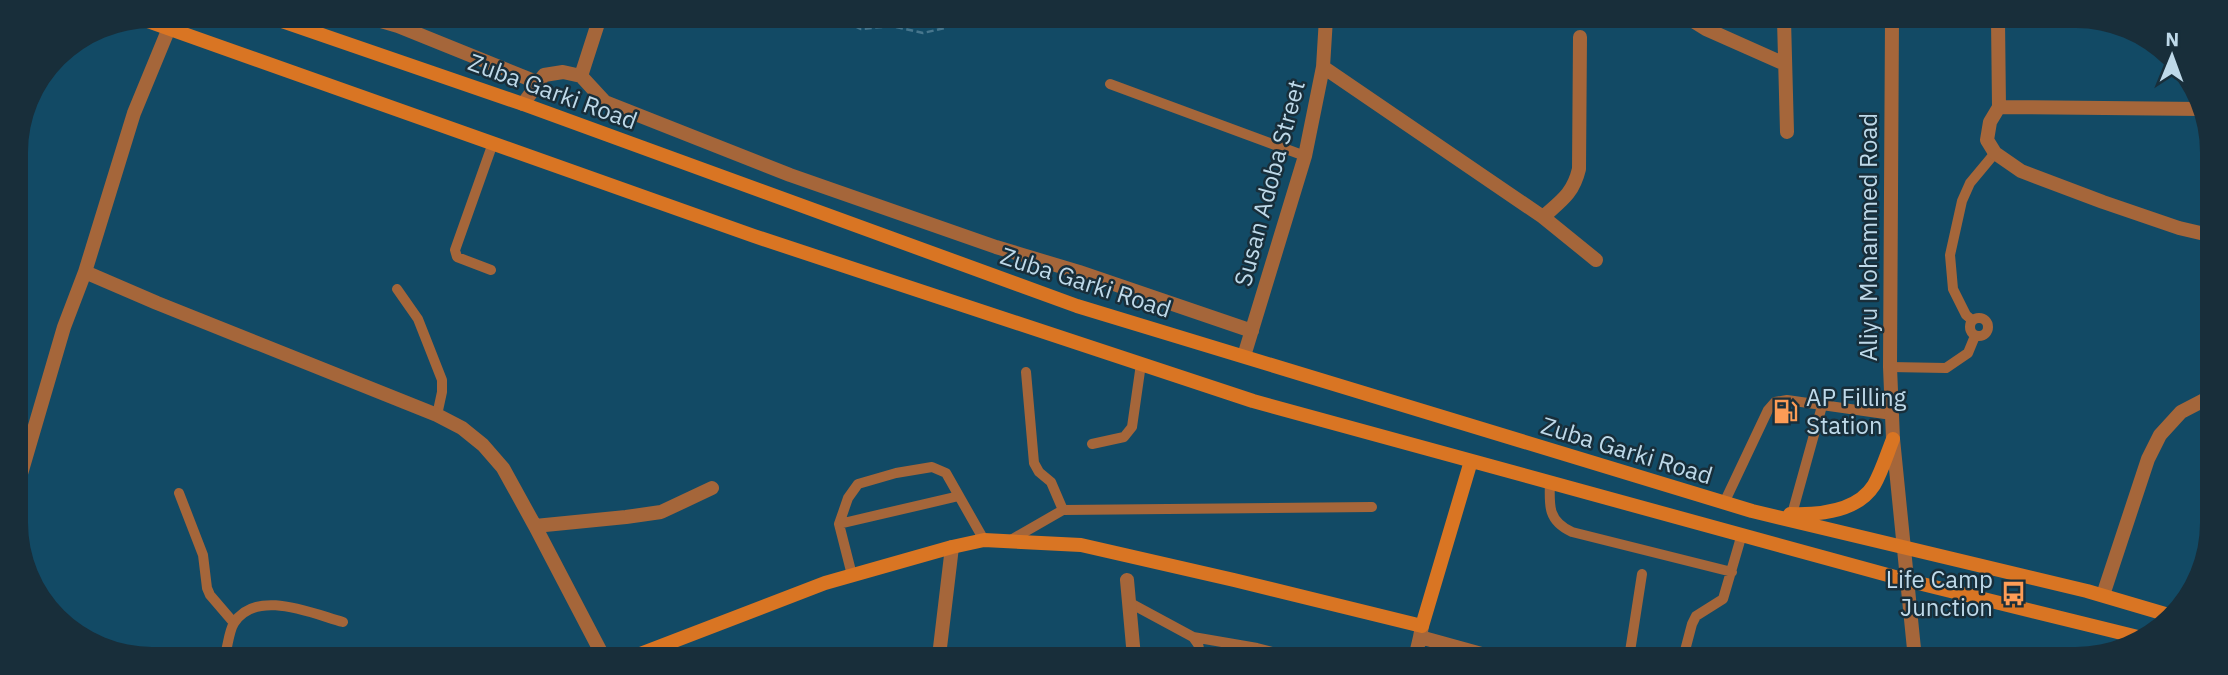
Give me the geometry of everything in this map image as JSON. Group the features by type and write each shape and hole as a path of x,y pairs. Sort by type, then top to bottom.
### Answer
{"main road":[{"name":"Zuba Garki Road","path":"184,28 493,143 754,236 1254,401 1906,580 2129,635"},
{"name":"Zuba Garki Road","path":"312,28 1077,306 1752,511 2103,595 2162,613"},
{"path":"1752,511 1824,513 1860,500 1874,485 1893,439"},
{"path":"658,647 825,583 984,540 1082,545 1234,580 1421,632 1471,461"}],"street":[{"path":"28,450 64,327 85,272 134,113 169,28"},
{"path":"403,28 539,83"},
{"path":"581,76 596,28"},
{"name":"Susan Adoba Street","path":"1244,356 1304,156 1323,67 1325,28"},
{"path":"1704,28 1785,64"},
{"path":"1784,28 1787,132"},
{"name":"Aliyu Mohammed Road","path":"1892,28 1890,368 1893,439 1914,647"},
{"path":"1998,28 1999,107 1990,122 1987,141 1995,153 2021,171 2103,202 2200,233"},
{"path":"1543,217 1570,194 1579,169 1580,37"},
{"path":"1323,67 1543,217 1596,260"},
{"path":"523,104 544,75 564,72 581,76 606,102 790,175 996,247 1252,331"},
{"path":"1999,107 2192,109"},
{"path":"85,272 437,415 462,428 483,445 503,468 598,647"},
{"path":"2103,595 2148,459 2160,435 2181,412 2200,402"},
{"path":"535,526 661,512 712,488"},
{"path":"940,647 952,547"},
{"path":"1127,580 1133,647"},
{"path":"1417,647 1421,632 1464,647"}],"lane":[{"path":"1110,85 1304,156"},
{"path":"491,270 463,261 457,257 454,250 493,143"},
{"path":"1972,320 1966,315 1953,289 1950,255 1962,201 1970,183 1995,153"},
{"path":"397,289 418,319 442,380 437,415"},
{"path":"1984,319 1988,327 1983,335 1975,335 1969,329 1972,320 1984,319"},
{"path":"1890,368 1946,368 1968,353 1975,335"},
{"path":"1092,444 1124,437 1132,427 1141,364"},
{"path":"1026,372 1034,463 1039,472 1051,482 1063,510"},
{"path":"1724,503 1774,402 1787,400 1892,415"},
{"path":"1793,514 1822,406"},
{"path":"852,575 839,524 848,498 858,484 897,473 932,467 946,473 984,540"},
{"path":"1550,482 1549,503 1555,522 1563,528 1732,572"},
{"path":"179,493 203,555 207,588 234,623"},
{"path":"839,524 959,496"},
{"path":"1008,541 1063,510 1372,507"},
{"path":"1686,647 1696,616 1723,599 1742,534"},
{"path":"1631,647 1642,574"},
{"path":"1130,603 1193,637 1251,647"},
{"path":"227,647 234,623 243,614 258,606 276,604 343,622"},
{"path":"1193,637 1199,647"}],"path":[{"path":"901,28 923,33 945,28"}],"place":[{"name":"AP Filling Station","path":"1786,411"},
{"name":"Life Camp Junction","path":"2013,593"}]}
